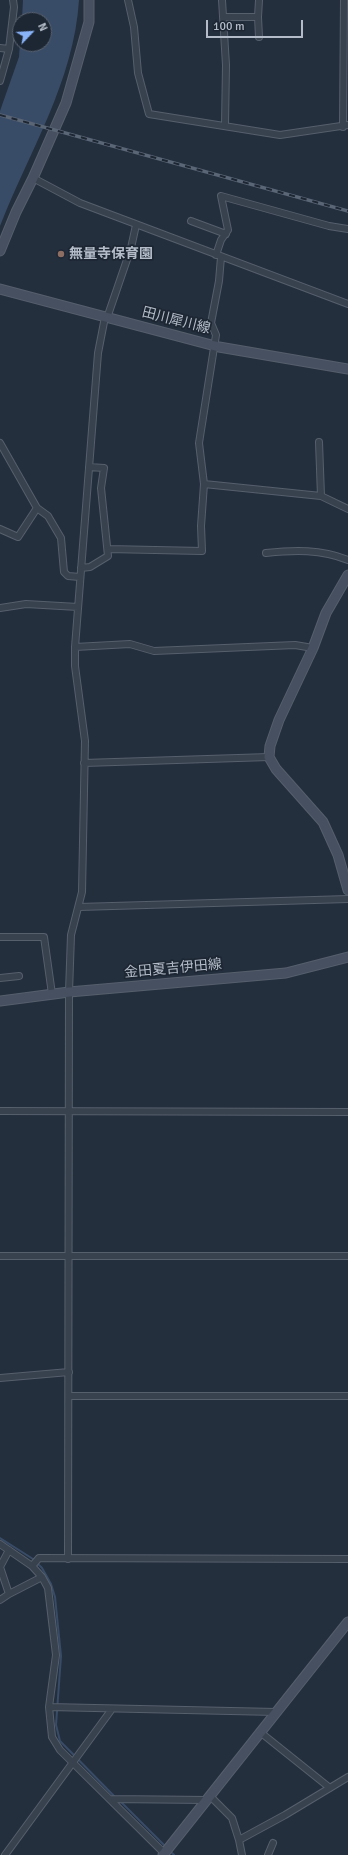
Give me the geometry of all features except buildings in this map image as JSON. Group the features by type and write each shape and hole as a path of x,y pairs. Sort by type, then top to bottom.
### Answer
{"main road":[{"path":"0,251 16,212 33,178 66,103 89,22 89,0"},
{"name":"田川犀川線","path":"0,289 106,318 214,345 348,369"},
{"path":"348,575 326,613 313,648 279,720 270,746 269,757 276,769 323,822 338,855 348,890"},
{"name":"金田夏吉伊田線","path":"0,1001 69,992 286,972 348,957"},
{"path":"164,1854 348,1622"}],"street":[{"path":"0,81 9,49 14,7 13,0"},
{"path":"128,0 134,27 138,73 150,114 280,135 346,126 344,0"},
{"path":"222,0 226,65 225,125"},
{"path":"259,0 259,37"},
{"path":"223,17 258,17"},
{"path":"0,48 9,49"},
{"path":"33,178 80,203 348,304"},
{"path":"108,549 202,551 201,526 204,484 199,443 216,335 211,323 219,281 218,256 221,240 228,230 221,196 329,226 348,229"},
{"path":"191,221 226,234"},
{"path":"68,1559 69,992 71,935 82,892 85,741 75,666 75,647 98,353 106,318 131,248 136,225"},
{"path":"319,442 321,496"},
{"path":"0,443 37,508 48,516 61,538 65,574 80,577"},
{"path":"81,568 90,567 104,560 108,556 101,488 104,468 89,467"},
{"path":"204,484 321,496 348,509"},
{"path":"0,529 18,537 37,508"},
{"path":"266,553 300,550 317,552 348,560"},
{"path":"0,608 26,604 78,607"},
{"path":"75,647 130,644 154,651 295,645 313,648"},
{"path":"84,763 269,757"},
{"path":"79,907 348,899"},
{"path":"0,937 44,937 52,994"},
{"path":"0,978 19,976"},
{"path":"0,1111 348,1112"},
{"path":"0,1256 348,1256"},
{"path":"0,1378 69,1372"},
{"path":"69,1396 348,1396"},
{"path":"0,1544 33,1566 42,1577 49,1595 56,1655 50,1707 52,1737 60,1750 111,1799 164,1854"},
{"path":"9,1594 0,1567 10,1550"},
{"path":"33,1566 38,1558 348,1559"},
{"path":"0,1600 42,1577"},
{"path":"50,1707 276,1712"},
{"path":"5,1855 112,1708"},
{"path":"260,1732 330,1788"},
{"path":"239,1840 348,1777"},
{"path":"111,1799 209,1798 232,1818 242,1855"},
{"path":"268,1855 273,1844"}],"water":[{"path":"23,0 79,0 69,59 59,88 0,226 0,111 19,57 19,52 52,52 52,12 22,12"}],"waterway":[{"path":"0,1538 33,1559 42,1568 51,1584 55,1597 61,1656 56,1725 60,1741 116,1798"},
{"path":"120,1801 166,1847"},
{"path":"169,1850 174,1855"}],"railway":[{"path":"0,115 348,211"}],"place":[{"name":"無量寺保育園","path":"61,254"}]}
